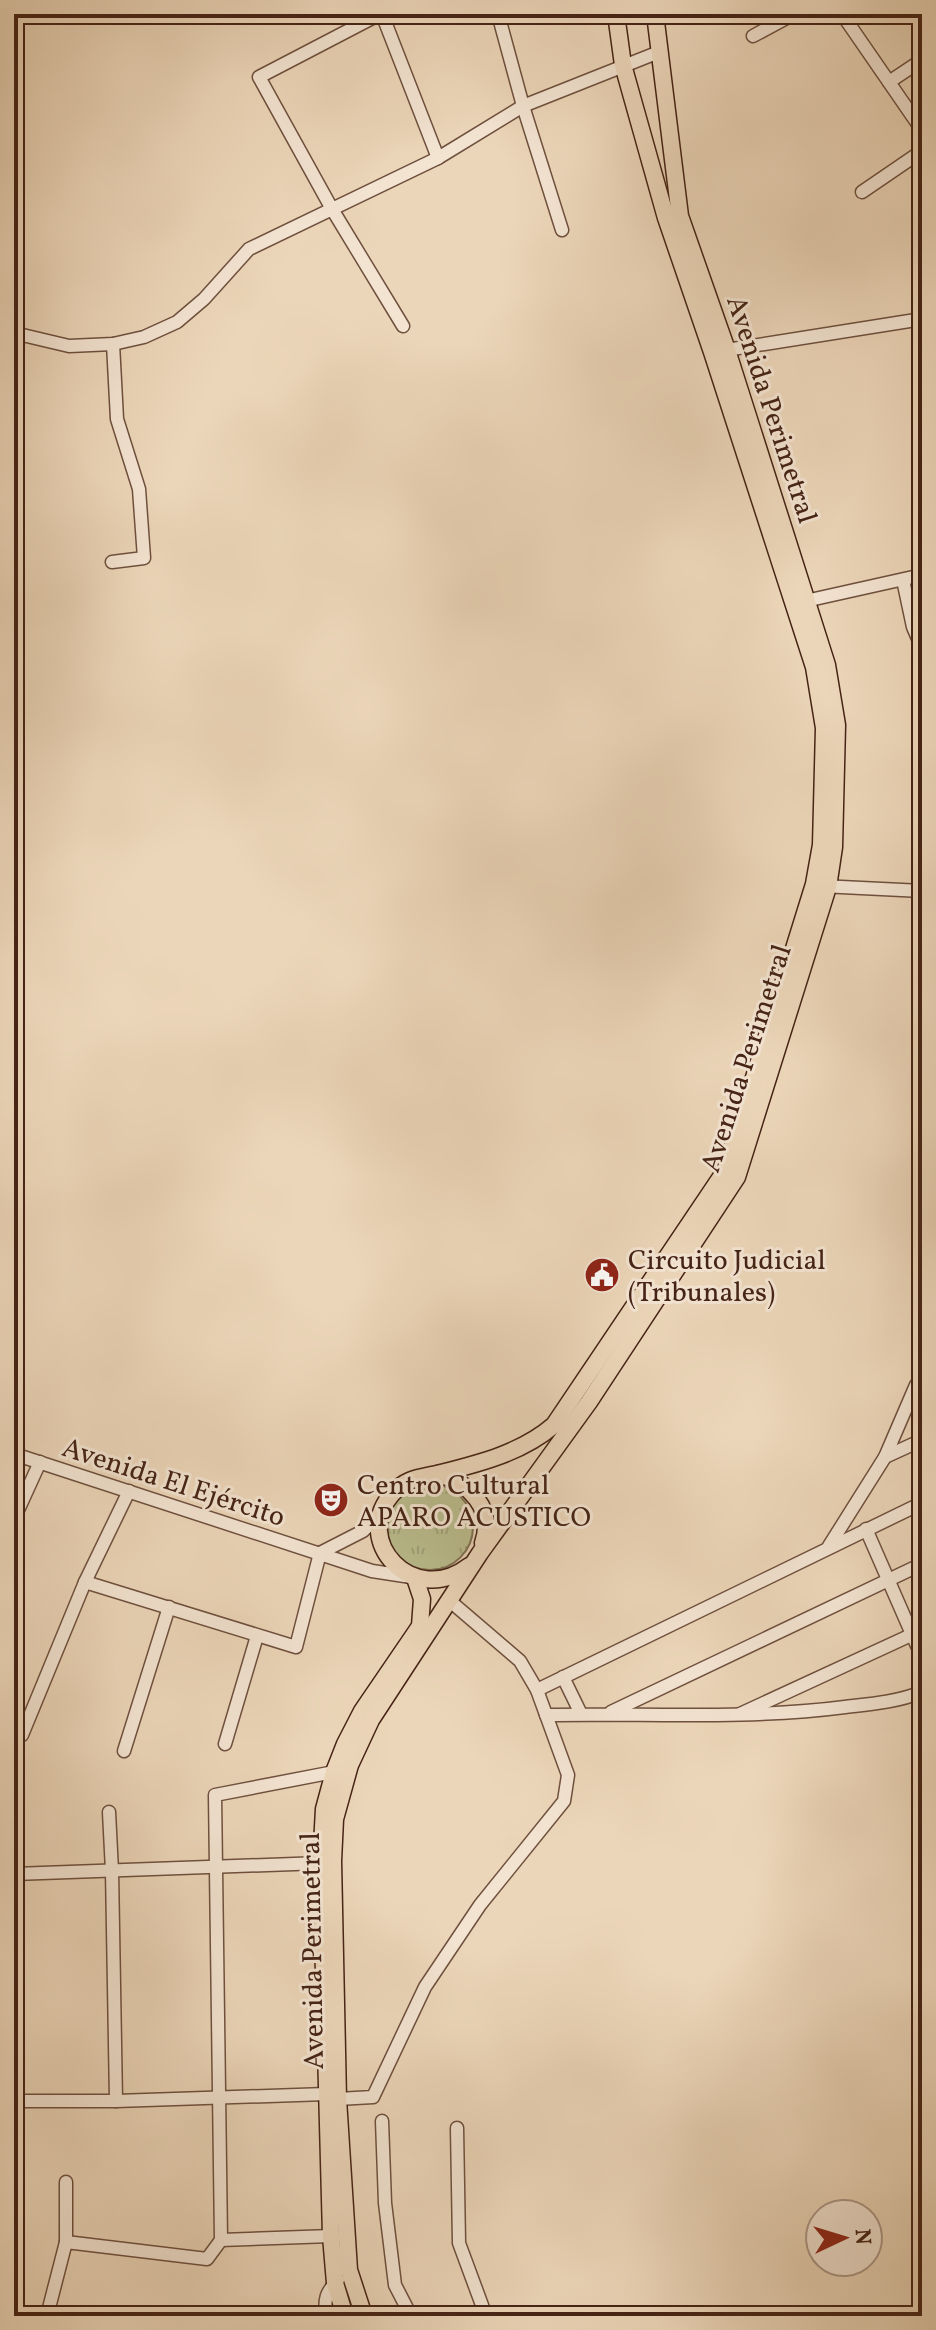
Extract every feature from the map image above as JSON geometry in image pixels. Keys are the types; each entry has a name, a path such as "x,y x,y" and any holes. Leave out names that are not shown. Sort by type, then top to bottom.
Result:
{"main road":[{"name":"Avenida Perimetral","path":"616,14 623,65 666,218 720,351"},
{"name":"Avenida Perimetral","path":"438,1474 525,1447 554,1425 725,1171 834,847 837,725 827,665 802,602 720,351 680,216 655,14"},
{"name":"Avenida Perimetral","path":"345,2316 335,2283 331,2236 333,1861 335,1819 350,1765 371,1720 480,1553 589,1402 737,1177 821,886"},
{"path":"438,1474 455,1478 470,1488 480,1502 486,1519 480,1553 468,1568 452,1577 434,1581 413,1577 396,1566 385,1551 380,1532 381,1514 389,1496 402,1483 420,1475 438,1474"},
{"name":"Avenida Perimetral","path":"364,2316 349,2270 332,2097 321,1863 324,1809 334,1772 362,1711 420,1626 422,1599 413,1577"}],"street":[{"path":"403,326 332,209 259,77 381,14 438,158"},
{"path":"498,14 562,230"},
{"path":"753,36 794,14"},
{"path":"842,14 922,130"},
{"path":"14,333 69,346 113,344 144,337 177,322 204,299 249,249 438,158 523,106 659,52"},
{"path":"889,82 922,60"},
{"path":"862,192 922,151"},
{"path":"720,351 922,319"},
{"path":"112,562 144,558 139,489 117,419 113,344"},
{"path":"802,602 922,575"},
{"path":"903,580 913,627 922,648"},
{"path":"821,886 922,891"},
{"path":"828,1548 885,1457 916,1385 922,1382"},
{"path":"885,1457 922,1440"},
{"name":"Avenida El Ejército","path":"14,1454 372,1571 413,1577"},
{"path":"14,1519 40,1462"},
{"path":"14,1731 22,1735 85,1582 129,1491"},
{"path":"537,1690 922,1503"},
{"path":"85,1582 296,1647 320,1553 363,1531 381,1514"},
{"path":"866,1529 917,1632 922,1657"},
{"path":"609,1714 922,1564"},
{"path":"14,2101 373,2097 425,1987 480,1905 564,1801 568,1775 537,1690 520,1661 450,1601"},
{"path":"124,1751 169,1607"},
{"path":"733,1717 917,1632"},
{"path":"225,1744 257,1636"},
{"path":"563,1677 581,1714"},
{"path":"546,1715 733,1717 888,1702 922,1692"},
{"path":"66,2242 207,2259 221,2240 215,1795 334,1772"},
{"path":"109,1812 116,2101"},
{"path":"14,1874 321,1863"},
{"path":"382,2121 385,2203 395,2285 411,2316"},
{"path":"457,2128 459,2243 486,2316"},
{"path":"49,2308 66,2242 66,2182"},
{"path":"221,2240 331,2236"},
{"path":"326,2316 324,2298 349,2270"}],"green space":[{"path":"430,1484 447,1487 461,1496 470,1510 473,1527 470,1544 461,1558 447,1567 430,1570 413,1567 399,1558 390,1544 387,1527 390,1510 399,1496 413,1487"}],"place":[{"name":"Circuito Judicial (Tribunales)","path":"602,1275"},
{"name":"Centro Cultural APARO ACUSTICO","path":"331,1500"}]}
